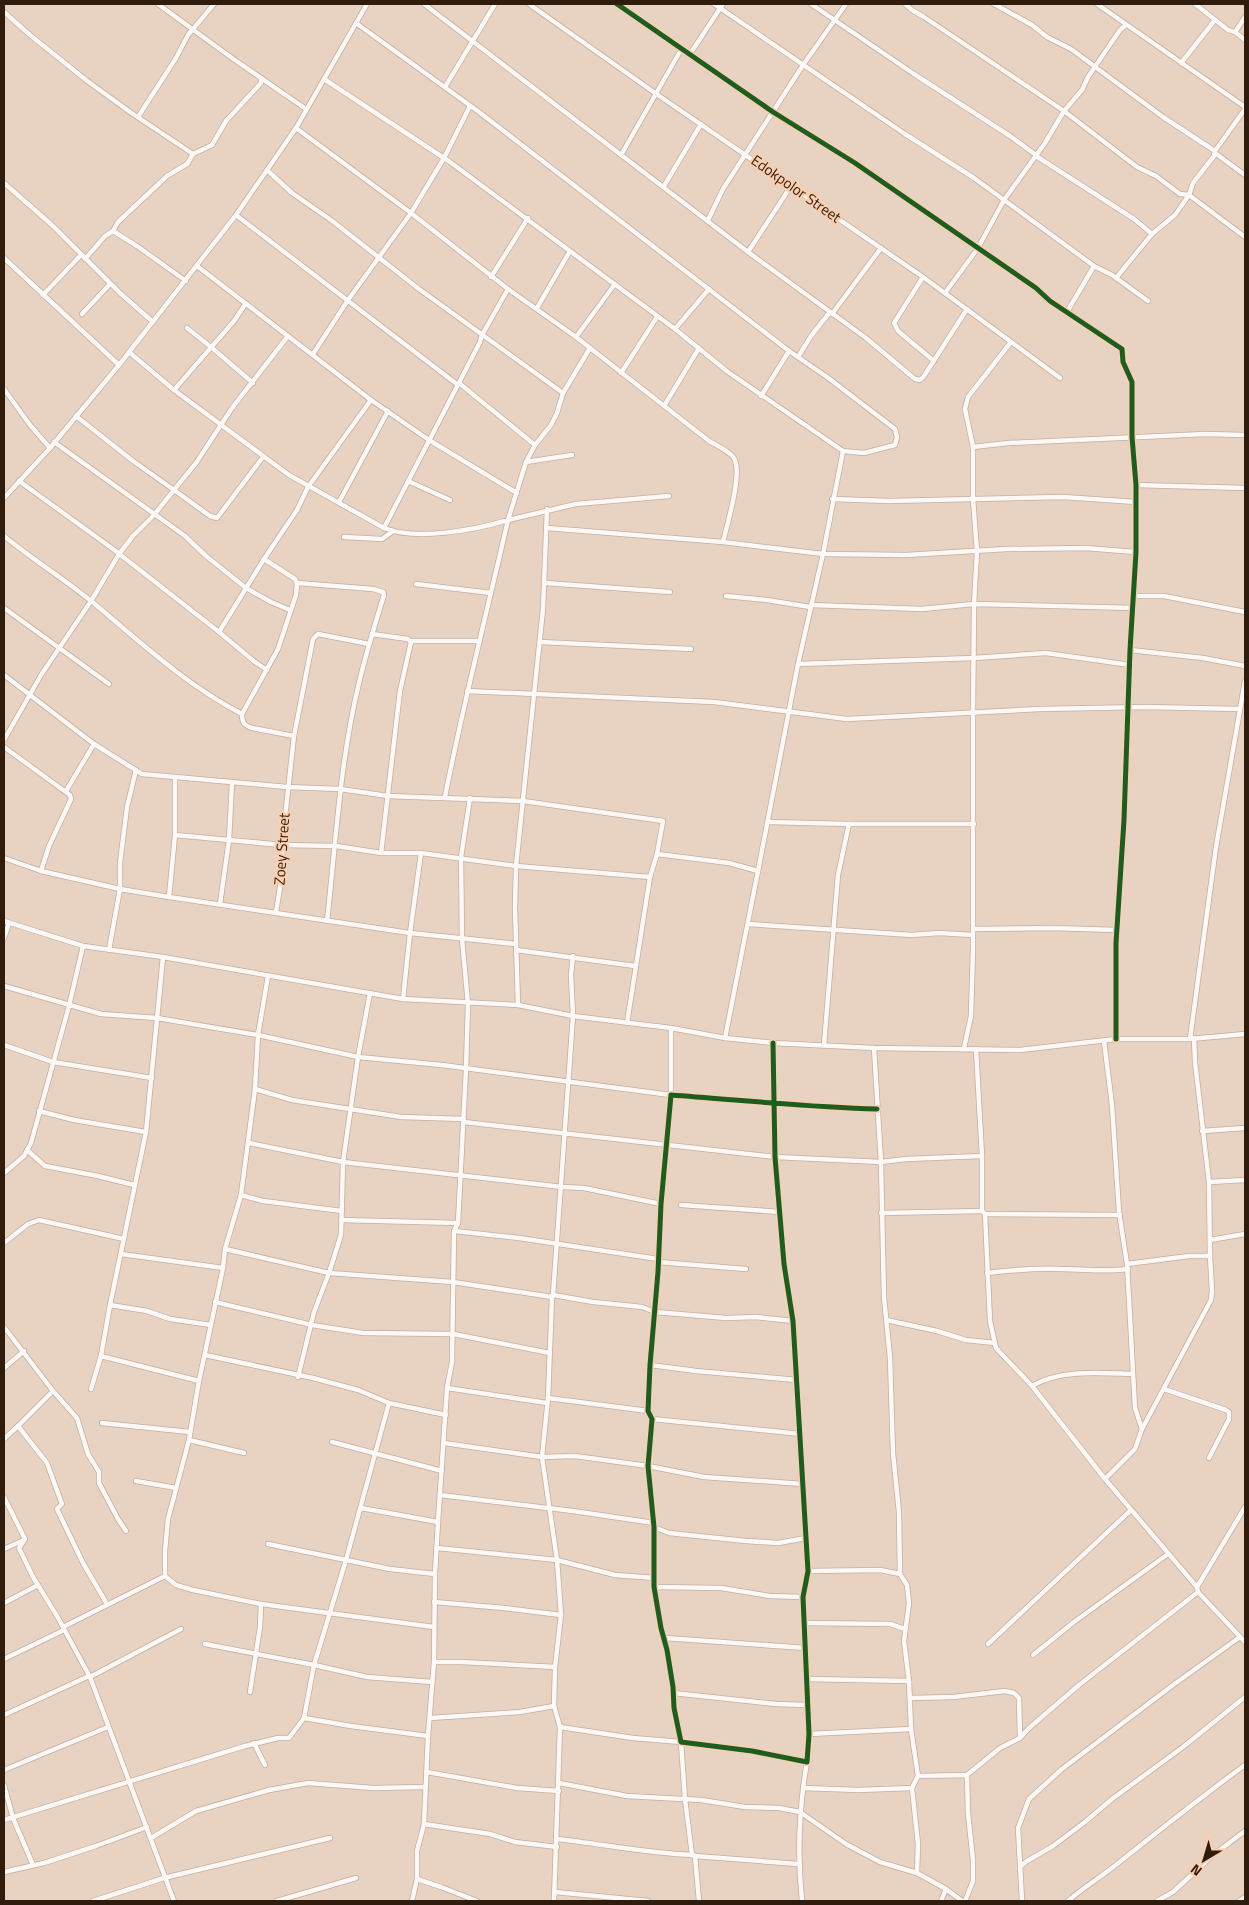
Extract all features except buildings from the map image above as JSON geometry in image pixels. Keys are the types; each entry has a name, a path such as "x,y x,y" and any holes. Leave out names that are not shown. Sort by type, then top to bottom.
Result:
{"street":[{"path":"158,4 306,109"},
{"path":"138,117 176,58 188,35 214,4"},
{"path":"4,498 50,448 119,365 236,215 296,128 368,4"},
{"path":"424,4 748,252 866,338 915,379 920,380 924,376 967,309"},
{"path":"445,87 495,4"},
{"name":"Edokpolor Street","path":"529,4 945,292 1060,378"},
{"path":"617,4 772,112 855,164 978,248 1122,349 1124,362 1132,382 1132,437 1136,485 1136,552 1117,930 1116,1039"},
{"path":"714,4 721,6 803,65 946,162 974,178 1094,266 1116,278 1148,301"},
{"path":"811,4 922,80 1134,219 1152,234"},
{"path":"708,220 716,200 772,112 846,4"},
{"path":"905,4 1064,111 1137,167 1156,176 1180,194 1189,195 1245,236"},
{"path":"994,4 1032,25 1046,37 1072,49 1245,175"},
{"path":"1097,4 1245,108 1193,183 1189,195 1175,215 1152,234 1116,278"},
{"path":"1195,4 1228,30 1235,32 1245,40"},
{"path":"690,54 721,6"},
{"path":"4,12 30,36 79,74 193,154"},
{"path":"1235,32 1245,17"},
{"path":"1181,64 1215,20"},
{"path":"324,79 444,158 528,218 761,396 842,451 864,453 895,445 898,437 895,429 888,423 789,351 445,87 356,23"},
{"path":"945,292 978,248 1004,200 1064,111 1082,90 1088,77 1096,68 1120,30 1126,25"},
{"path":"620,154 682,48"},
{"path":"43,295 105,236 113,231 118,222 167,176 187,164 193,154 212,145 226,121 261,84 262,78"},
{"path":"313,354 348,300 411,213 444,158 470,106"},
{"path":"664,186 701,124"},
{"path":"296,128 411,213 508,290 537,308 590,348 708,441 729,453 735,460 737,472 733,503 723,542"},
{"path":"267,170 292,193 331,220 378,258 563,393"},
{"path":"4,183 52,225 110,284 153,322"},
{"path":"748,252 790,186"},
{"path":"236,215 459,384 535,445"},
{"path":"491,277 528,218"},
{"path":"113,231 186,281"},
{"path":"798,357 811,336 881,248"},
{"path":"537,308 570,251"},
{"path":"4,258 119,365"},
{"path":"198,266 371,400 429,440 516,493"},
{"path":"1068,312 1094,266"},
{"path":"923,277 894,324 898,331 934,361"},
{"path":"82,314 110,284"},
{"path":"576,338 615,284"},
{"path":"675,329 709,289"},
{"path":"384,528 459,384 482,335 508,290"},
{"path":"174,390 234,321 246,303"},
{"path":"621,373 657,316"},
{"path":"187,328 212,346 253,383"},
{"path":"4,740 29,694 120,554 133,536 154,515 196,463 220,426 288,336"},
{"path":"964,1048 972,1016 974,824 972,712 977,551 973,447 965,408 968,397 1011,342"},
{"path":"445,797 467,691 508,520 526,462 535,445 551,425 557,414 563,393 590,348"},
{"path":"664,406 699,348"},
{"path":"761,396 789,351"},
{"path":"129,352 174,390 263,457 308,487 393,532 409,534 460,531 485,527 548,509 606,500 669,496"},
{"path":"4,389 30,425 50,448"},
{"path":"219,632 297,510 308,487 371,400"},
{"path":"339,502 388,411"},
{"path":"76,416 133,461 210,516 217,518 263,457"},
{"path":"973,447 1008,443 1132,437 1245,434"},
{"path":"54,442 185,536 206,556 246,588 290,610"},
{"path":"725,1038 798,664 823,554 842,451"},
{"path":"526,462 572,455"},
{"path":"19,481 120,554 254,662 267,670"},
{"path":"408,481 450,500"},
{"path":"1136,485 1245,488"},
{"path":"832,499 889,501 1063,497 1136,502"},
{"path":"518,1005 516,866 540,642 548,509"},
{"path":"547,528 723,542 823,554 906,555 1007,549 1085,548 1136,552"},
{"path":"344,537 382,539 393,532"},
{"path":"4,536 91,601 126,632 192,684 212,698 242,714"},
{"path":"264,559 297,582 373,589 383,592 384,595 359,683 340,789 336,846 327,921"},
{"path":"294,736 245,726 242,721 242,714 278,649 296,595 297,582"},
{"path":"544,583 670,592"},
{"path":"416,584 492,593"},
{"path":"726,596 810,606 922,610 974,604 1132,608"},
{"path":"1133,596 1164,596 1245,612"},
{"path":"4,608 109,684"},
{"name":"Zoey Street","path":"276,912 283,869 282,845 287,787 294,736 312,644 318,634 370,644"},
{"path":"372,634 411,640 480,641"},
{"path":"381,852 400,691 411,640"},
{"path":"540,642 691,649"},
{"path":"1130,650 1203,658 1245,666"},
{"path":"798,664 974,658 1046,653 1130,665"},
{"path":"4,675 94,744 142,774 287,787 340,789 388,796 470,798 523,802 663,821 657,854 650,877 627,1023"},
{"path":"1105,1479 1135,1449 1142,1429 1211,1300 1209,1182 1192,1038 1216,847 1245,681"},
{"path":"467,691 714,702 848,719 1040,709 1146,707 1239,710"},
{"path":"66,791 94,744"},
{"path":"4,747 70,795 71,799 49,846 41,871"},
{"path":"109,950 120,889 120,863 127,806 136,770"},
{"path":"169,897 175,835 175,777"},
{"path":"220,904 228,840 232,782"},
{"path":"412,1901 417,1879 418,1851 424,1824 434,1662 434,1602 438,1522 447,1388 452,1362 454,1231 458,1223 468,1004 462,939 461,857 470,798"},
{"path":"768,822 974,824"},
{"path":"824,1045 838,875 849,824"},
{"path":"175,835 282,845 336,846 381,852 421,853 516,866 650,877"},
{"path":"404,999 410,933 421,853"},
{"path":"657,854 729,863 758,871"},
{"path":"4,858 41,871 120,889 635,966"},
{"path":"4,938 6,922 83,946 162,956 404,999 468,1004 518,1005 573,1016 773,1043 874,1048 1036,1049 1116,1039 1192,1038 1245,1034"},
{"path":"748,924 912,935 973,935"},
{"path":"973,929 1051,928 1117,930"},
{"path":"4,1173 24,1156 30,1143 69,1006 83,946"},
{"path":"91,1389 101,1356 146,1132 162,956"},
{"path":"554,1901 560,1727 554,1706 560,1615 557,1560 542,1458 548,1400 556,1244 562,1187 573,1016 571,975 573,956"},
{"path":"165,1576 168,1519 189,1440 225,1250 241,1195 255,1089 258,1034 268,976"},
{"path":"4,986 101,1014 157,1018 258,1034 358,1057 442,1065 671,1095 877,1108"},
{"path":"298,1377 314,1312 341,1235 343,1162 358,1057 370,993"},
{"path":"671,1028 671,1095 661,1204 650,1365 648,1411 652,1419 648,1466 654,1525 654,1586 661,1628 665,1638 674,1708 681,1742 685,1799 699,1901"},
{"path":"1104,1041 1112,1105 1120,1215 1128,1267 1135,1408 1142,1429"},
{"path":"773,1043 775,1157 784,1264 794,1321 808,1571 803,1598 809,1734 807,1762 802,1788 798,1864 802,1901"},
{"path":"4,1045 53,1062 152,1078"},
{"path":"874,1048 881,1162 884,1297 890,1358 893,1453 899,1512 900,1574 907,1585 909,1603 904,1640 909,1682 911,1729 918,1776 912,1788 918,1844 917,1873"},
{"path":"976,1049 990,1321 996,1348 1032,1386 1105,1479 1197,1590 1245,1642"},
{"path":"255,1089 292,1100 401,1117 464,1120 565,1134 775,1157 881,1162 906,1159 982,1156"},
{"path":"39,1110 74,1120 146,1132"},
{"path":"1202,1131 1245,1128"},
{"path":"249,1144 343,1162 584,1188 661,1204"},
{"path":"27,1150 45,1166 134,1185"},
{"path":"1209,1182 1245,1180"},
{"path":"241,1195 263,1201 342,1211"},
{"path":"681,1205 780,1212"},
{"path":"881,1213 984,1212 1120,1215"},
{"path":"4,1243 28,1224 39,1220 124,1239"},
{"path":"342,1220 458,1223"},
{"path":"454,1231 658,1260 746,1269"},
{"path":"1210,1240 1245,1234"},
{"path":"225,1250 329,1273 453,1282 642,1307 655,1312 726,1318 756,1317 794,1321"},
{"path":"122,1254 223,1268"},
{"path":"987,1273 1028,1269 1108,1272 1189,1256 1210,1256"},
{"path":"215,1302 312,1325 362,1333 453,1334 550,1353"},
{"path":"110,1305 148,1311 170,1319 211,1325"},
{"path":"886,1320 937,1331 966,1340 995,1343"},
{"path":"4,1326 77,1418 88,1454 98,1472 99,1483 126,1531"},
{"path":"4,1368 24,1351"},
{"path":"205,1355 298,1377 313,1378 358,1390 389,1403 446,1416"},
{"path":"101,1356 199,1381"},
{"path":"650,1365 798,1380"},
{"path":"1032,1386 1044,1379 1056,1376 1083,1373 1133,1374"},
{"path":"447,1388 648,1411"},
{"path":"1164,1389 1230,1412 1229,1419 1208,1458"},
{"path":"4,1438 54,1391"},
{"path":"4,1820 254,1744 278,1738 290,1738 304,1718 314,1665 361,1508 389,1403"},
{"path":"652,1419 801,1434"},
{"path":"102,1423 190,1432"},
{"path":"18,1426 47,1463 62,1504 57,1509 83,1563 107,1604"},
{"path":"189,1440 244,1453"},
{"path":"332,1442 376,1455 442,1470"},
{"path":"444,1443 542,1458 575,1456 648,1466 704,1477 803,1484"},
{"path":"136,1481 176,1488"},
{"path":"440,1496 550,1509 654,1525 669,1533 778,1543 806,1538"},
{"path":"4,1497 25,1539"},
{"path":"918,1776 967,1774 1000,1748 1020,1738 1079,1685 1197,1590 1245,1507"},
{"path":"361,1508 438,1522"},
{"path":"988,1644 1131,1510"},
{"path":"4,1549 25,1539"},
{"path":"25,1539 19,1548 90,1677 174,1901"},
{"path":"268,1544 390,1569 435,1574"},
{"path":"437,1548 557,1560 615,1575 655,1578"},
{"path":"1034,1655 1074,1622 1168,1554"},
{"path":"808,1571 880,1570 900,1574"},
{"path":"4,1659 107,1604 165,1576"},
{"path":"165,1576 176,1585 193,1590 261,1604 434,1627"},
{"path":"4,1603 38,1585"},
{"path":"654,1586 720,1588 770,1596 803,1598"},
{"path":"434,1602 560,1615"},
{"path":"250,1692 261,1604"},
{"path":"804,1623 890,1624 905,1629"},
{"path":"4,1715 90,1677 181,1629"},
{"path":"1022,1901 1022,1866 1019,1853 1018,1828 1029,1799 1062,1769 1240,1636"},
{"path":"665,1638 806,1648"},
{"path":"205,1644 367,1677 432,1682"},
{"path":"434,1662 556,1667"},
{"path":"807,1679 909,1682"},
{"path":"910,1698 953,1697 1005,1691 1014,1693 1018,1698 1020,1738"},
{"path":"673,1693 776,1704 807,1705"},
{"path":"1022,1866 1085,1822 1245,1697"},
{"path":"430,1718 520,1712 554,1706"},
{"path":"304,1718 428,1736"},
{"path":"4,1770 108,1727"},
{"path":"560,1727 633,1738 681,1742 772,1754 807,1762"},
{"path":"809,1734 911,1729"},
{"path":"254,1744 265,1765"},
{"path":"1068,1901 1083,1888 1116,1866 1186,1808 1245,1765"},
{"path":"427,1772 516,1788 559,1790"},
{"path":"559,1783 627,1796 685,1799 745,1807 779,1808 800,1812 846,1844 880,1862 917,1873 964,1901 973,1881 967,1774"},
{"path":"151,1838 196,1811 260,1792 308,1782 373,1788 425,1787"},
{"path":"4,1786 13,1818 33,1865"},
{"path":"802,1788 858,1790 912,1788"},
{"path":"424,1824 490,1834 515,1842 557,1847"},
{"path":"4,1872 96,1846 147,1827"},
{"path":"1157,1901 1173,1892 1213,1855 1245,1831"},
{"path":"93,1901 164,1878 330,1838"},
{"path":"557,1839 653,1852 798,1864"},
{"path":"277,1901 356,1878"},
{"path":"417,1879 441,1886 476,1901"},
{"path":"941,1901 946,1889"},
{"path":"555,1892 648,1901"},
{"path":"1239,1901 1245,1897"}],"cycle path":[{"path":"617,4 773,112 855,163 1036,288 1050,301 1122,349 1123,362 1132,382 1132,437 1136,485 1136,552 1130,650 1124,820 1116,943 1116,1039"},
{"path":"773,1043 775,1157 784,1264 793,1321 808,1571 803,1597 809,1734 807,1762 752,1751 681,1742 674,1708 673,1687 667,1650 654,1587 654,1527 648,1466 652,1419 648,1411 650,1365 658,1272 661,1204 671,1095 774,1103 800,1105 877,1109"}]}
